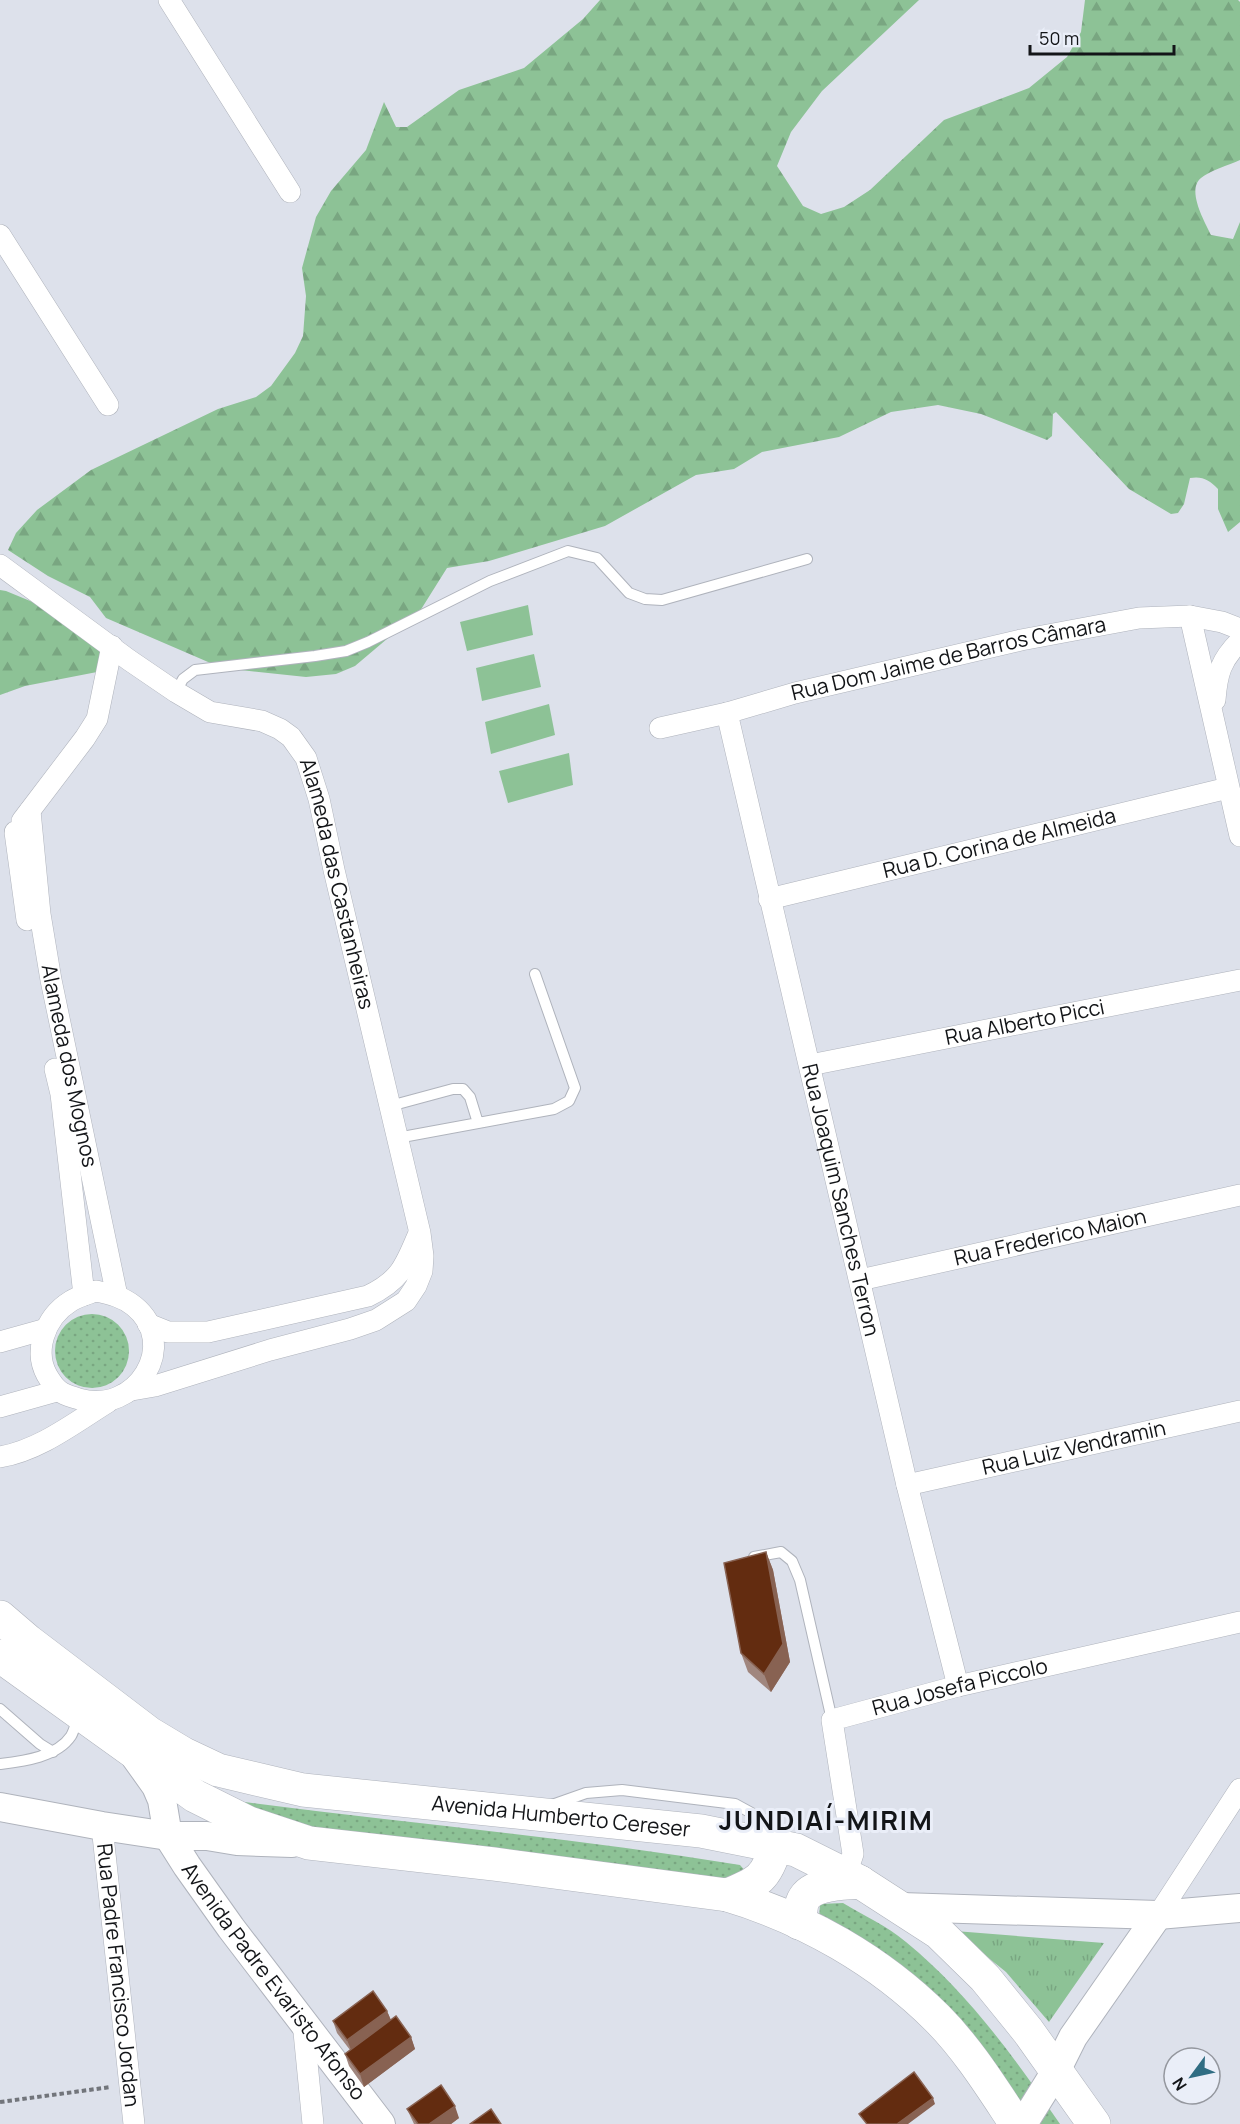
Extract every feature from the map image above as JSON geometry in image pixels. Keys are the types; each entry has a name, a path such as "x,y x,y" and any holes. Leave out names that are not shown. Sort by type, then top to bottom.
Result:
{"main road":[{"name":"Avenida Humberto Cereser","path":"0,1617 149,1733 184,1754 218,1770 303,1790 701,1831 786,1848 853,1878 939,1933 985,1978 1028,2031 1094,2124"},
{"path":"0,1656 195,1796 249,1823 309,1843 494,1864 727,1895 756,1904 799,1923 871,1962 901,1984 939,2020 964,2050 1017,2124"},
{"path":"727,1895 753,1884 764,1876 786,1848"},
{"path":"799,1923 802,1902 806,1896 820,1887 853,1878"}],"street":[{"path":"169,0 290,192"},
{"path":"0,235 108,405"},
{"name":"Alameda das Castanheiras","path":"0,565 176,692 210,712 262,721 279,729 291,737 306,758 319,799 420,1233 423,1271 416,1286 406,1300 376,1320 155,1386 132,1390"},
{"path":"1190,616 1240,837"},
{"name":"Rua Dom Jaime de Barros Câmara","path":"660,728 727,713 795,693 1021,640 1139,618 1190,616 1222,622 1240,629"},
{"path":"1214,716 1216,679 1220,666 1240,640"},
{"path":"16,831 86,738 97,719 112,646"},
{"name":"Rua Joaquim Sanches Terron","path":"727,713 907,1485 958,1686"},
{"name":"Rua D. Corina de Almeida","path":"769,899 1228,788"},
{"name":"Alameda dos Mognos","path":"16,831 37,982 61,1094 84,1295"},
{"name":"Alameda dos Mognos","path":"16,831 40,914 51,980 117,1296"},
{"name":"Rua Alberto Picci","path":"810,1065 1240,980"},
{"name":"Rua Frederico Maion","path":"860,1280 1240,1195"},
{"path":"148,1324 168,1332 208,1332 368,1296 387,1286 403,1270 420,1233"},
{"path":"0,1457 14,1455 50,1438 109,1401 132,1390 144,1377 152,1360 153,1342 148,1324 135,1307 117,1296 96,1291 72,1300 62,1308 46,1329 40,1349 46,1376 57,1391"},
{"path":"0,1342 46,1329"},
{"path":"0,1407 57,1391 90,1402 109,1401"},
{"name":"Rua Luiz Vendramin","path":"907,1485 1240,1411"},
{"name":"Rua Josefa Piccolo","path":"832,1720 958,1686 1240,1622"},
{"path":"832,1720 853,1854 853,1878"},
{"path":"130,1749 156,1786 162,1800 168,1836"},
{"path":"1023,2124 1087,2015 1158,1915 1240,1789"},
{"path":"0,1807 168,1836 207,1836 237,1841 309,1843"},
{"name":"Rua Padre Francisco Jordan","path":"102,1826 134,2124"},
{"name":"Avenida Padre Evaristo Afonso","path":"168,1836 231,1928 381,2124"},
{"path":"901,1907 1158,1915 1240,1908"},
{"path":"303,2022 312,2124"}],"lane":[{"path":"176,692 183,679 195,670 346,651 490,581 568,551 597,558 629,593 645,599 662,600 807,559"},
{"path":"397,1138 554,1109 569,1101 574,1089 535,974"},
{"path":"390,1106 453,1089 463,1089 470,1096 478,1123"},
{"path":"743,1560 781,1552 792,1561 800,1580 832,1720"},
{"path":"0,1709 40,1744 53,1752"},
{"path":"0,1764 53,1752 62,1746 72,1734 79,1713"}],"path":[{"path":"0,2102 129,2084"}],"green space":[{"path":"600,0 919,0 822,91 791,132 777,166 803,206 821,214 844,207 870,190 944,120 1029,88 1067,57 1081,32 1085,0 1238,0 1240,2 1240,160 1205,175 1197,183 1195,190 1198,206 1211,235 1233,239 1240,222 1240,522 1228,532 1218,509 1218,489 1202,478 1190,478 1184,504 1178,513 1171,514 1129,489 1056,412 1053,414 1052,436 1047,440 981,414 938,405 891,412 839,437 762,452 734,469 696,475 605,526 489,561 447,568 420,611 355,666 336,674 306,677 222,668 106,618 90,597 48,576 8,550 16,533 37,510 91,470 218,409 256,397 271,386 295,353 303,336 306,296 302,268 316,217 331,191 366,150 384,102 396,127 407,127 459,90 524,68 583,19"},
{"path":"0,590 69,617 102,654 97,672 25,686 0,695"},
{"path":"528,605 533,635 467,651 460,622"},
{"path":"534,654 541,687 482,701 476,668"},
{"path":"549,704 555,735 491,754 485,722"},
{"path":"569,753 573,785 508,803 499,771"},
{"path":"92,1314 113,1320 123,1330 129,1351 123,1372 113,1382 92,1388 71,1382 61,1372 55,1351 61,1330 71,1320"},
{"path":"222,1799 675,1855 740,1865 748,1874 739,1882 292,1825"},
{"path":"843,1903 899,1936 950,1983 1008,2051 1060,2124 1038,2124 819,1919 820,1904"},
{"path":"955,1931 1104,1943 1049,2022 1006,1972"}],"building":[{"path":"766,1552 783,1644 764,1674 741,1653 724,1563"},
{"path":"373,1991 387,2011 347,2040 333,2021"},
{"path":"396,2016 411,2037 360,2074 345,2054"},
{"path":"914,2072 933,2098 897,2124 867,2124 859,2114"},
{"path":"441,2085 455,2106 429,2124 418,2124 407,2109"},
{"path":"491,2109 501,2124 470,2124"}],"district":[{"name":"JUNDIAÍ-MIRIM","path":"826,1821"}]}
